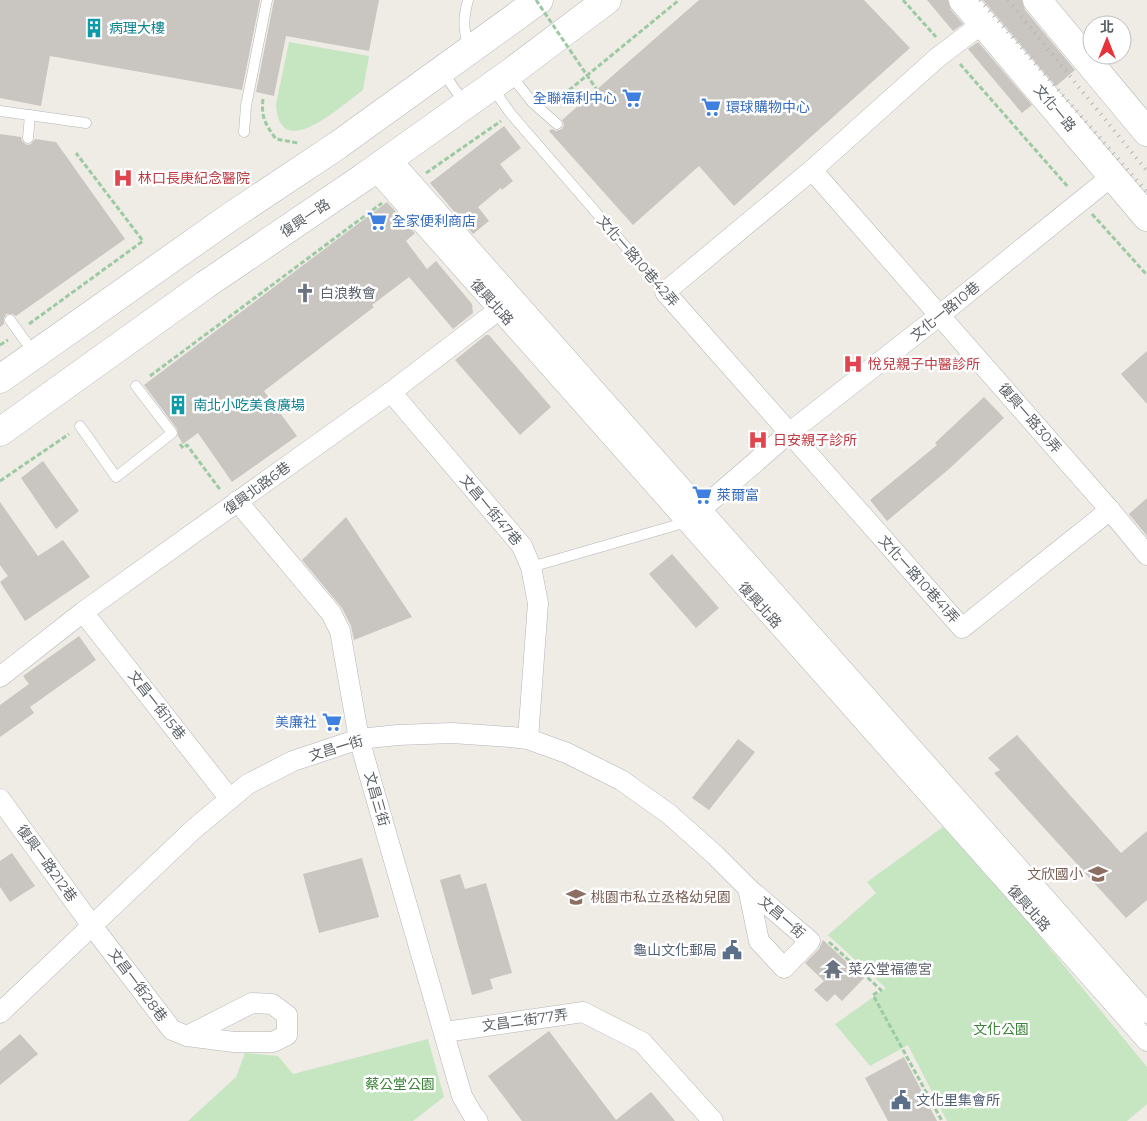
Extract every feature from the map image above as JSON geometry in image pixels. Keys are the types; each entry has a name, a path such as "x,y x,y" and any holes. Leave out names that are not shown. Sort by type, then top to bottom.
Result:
{"main road":[{"path":"0,380 257,198 338,145 537,0"},
{"name":"復興一路","path":"0,432 206,285 382,164 608,0"},
{"name":"文化一路","path":"963,0 1147,217"},
{"path":"1037,0 1147,132"},
{"path":"286,180 305,192 328,202"},
{"path":"257,198 288,229"}],"street":[{"path":"665,292 812,170 937,58 983,22"},
{"name":"復興北路","path":"382,164 1021,884 1147,1013"},
{"name":"復興一路30弄","path":"812,170 1110,510 1147,555"},
{"name":"文化一路10巷","path":"693,515 789,433 940,315 1112,176"},
{"name":"文化一路10巷42弄","path":"665,292 789,433"},
{"name":"復興北路6巷","path":"0,678 83,612 391,392 506,304"},
{"name":"文昌一街47巷","path":"391,392 522,546 531,568 538,603 528,739"},
{"name":"文化一路10巷41弄","path":"789,433 962,628 1110,510"},
{"name":"文昌三街","path":"234,504 332,613 340,631 359,739 462,1096 478,1121"},
{"name":"文昌一街15巷","path":"83,612 230,799"},
{"name":"文昌一街","path":"0,1013 93,927 195,828 248,784 293,761 359,739 398,734 452,733 528,739 567,753 621,780 669,814 715,855 748,888 810,941 784,968 759,941 748,888"},
{"name":"復興一路212巷","path":"0,799 93,927"},
{"name":"復興北路","path":"1021,884 1147,1041"},
{"name":"文昌一街28巷","path":"93,927 172,1030 187,1036"},
{"name":"文昌二街77弄","path":"445,1032 583,1012 642,1042 713,1121"}],"lane":[{"path":"244,132 246,106 267,0"},
{"path":"468,0 464,31 470,50"},
{"path":"441,71 465,104"},
{"path":"500,79 532,102 557,124"},
{"name":"文化一路10巷42弄","path":"500,79 511,114 665,292"},
{"path":"0,110 86,123"},
{"path":"28,138 30,115"},
{"path":"10,320 35,354"},
{"path":"80,426 116,477 172,434 136,386"},
{"path":"531,568 693,515"}],"path":[{"path":"537,0 597,90"},
{"path":"903,0 1147,275"},
{"path":"264,97 262,111 266,126 276,139 296,144 304,142"},
{"path":"0,345 143,241 76,153"},
{"path":"0,481 80,426"},
{"path":"172,434 183,448 187,445 234,504"},
{"path":"810,941 825,939 880,990 873,995 942,1121"}],"green space":[{"path":"289,42 369,56 363,90 313,126 299,130 288,130 280,122 276,104"},
{"name":"文化公園","path":"943,827 1020,912 1147,1067 1147,1104 1127,1121 947,1121 908,1045 870,1066 835,1024 886,988 828,935 876,893 867,882"},
{"name":"蔡公堂公園","path":"428,1039 444,1097 413,1121 188,1121 236,1077 245,1053 278,1056 293,1074"}],"building":[{"name":"病理大樓","path":"0,0 260,0 242,90 50,56 41,106 0,98"},
{"path":"274,0 379,0 369,51 286,36 274,96 256,92"},
{"name":"環球購物中心","path":"699,0 864,0 910,48 734,206 699,166 633,225 549,131 552,129 556,131 562,129 564,125 562,120"},
{"path":"927,0 948,0 951,10 963,24 953,31"},
{"path":"983,0 1022,0 1025,10 1075,70 1056,86"},
{"path":"978,42 1032,105 1022,113 968,49"},
{"path":"504,126 521,148 500,164 513,181 502,190 501,188 478,207 489,221 473,234 430,183"},
{"path":"0,134 21,137 22,141 27,145 31,144 35,139 56,142 125,239 16,316 6,314 4,324 0,327"},
{"path":"387,202 415,233 406,241 427,269 436,261 472,304 473,313 453,329 409,277 372,305 374,307 264,391 297,436 232,482 198,433 183,444 178,436 177,429 144,385"},
{"path":"486,335 489,335 551,407 520,435 455,360"},
{"path":"1147,351 1147,404 1121,374"},
{"path":"984,397 1004,418 949,469 887,521 870,500 937,445 935,443"},
{"path":"43,461 79,511 56,529 21,478"},
{"path":"1147,498 1147,536 1129,514"},
{"path":"0,502 38,556 63,540 90,577 25,621 0,582 8,576 0,565"},
{"path":"346,517 412,617 354,640 351,626 342,608 302,560"},
{"path":"672,554 719,608 696,628 649,574"},
{"path":"79,636 96,660 30,707 34,713 0,737 0,705 29,684 23,676"},
{"path":"1017,735 1121,853 1147,831 1147,900 1126,918 994,773 1000,770 988,758"},
{"path":"738,739 755,752 709,810 692,798"},
{"path":"12,853 35,886 10,902 0,887 0,861"},
{"path":"362,858 379,917 319,933 303,874"},
{"path":"460,874 465,889 486,883 512,973 490,979 493,989 472,995 440,880"},
{"name":"菜公堂福德宮","path":"823,940 864,978 842,1001 835,994 827,1002 814,990 824,981 805,963 819,949"},
{"path":"549,1031 616,1120 651,1092 675,1121 522,1121 488,1076"},
{"path":"20,1034 38,1054 0,1085 0,1051"},
{"name":"文化里集會所","path":"904,1057 937,1121 888,1121 865,1078"}],"railway":[{"path":"980,0 1147,192"},
{"path":"1008,0 1147,171"}],"place":[{"name":"病理大樓","path":"94,28"},
{"name":"全聯福利中心","path":"632,98"},
{"name":"環球購物中心","path":"711,107"},
{"name":"林口長庚紀念醫院","path":"123,178"},
{"name":"全家便利商店","path":"377,221"},
{"name":"白浪教會","path":"305,293"},
{"name":"悅兒親子中醫診所","path":"853,364"},
{"name":"南北小吃美食廣場","path":"178,405"},
{"name":"日安親子診所","path":"758,440"},
{"name":"萊爾富","path":"702,495"},
{"name":"美廉社","path":"332,722"},
{"name":"文欣國小","path":"1098,874"},
{"name":"桃園市私立丞格幼兒園","path":"576,897"},
{"name":"龜山文化郵局","path":"732,950"},
{"name":"菜公堂福德宮","path":"833,969"},
{"name":"文化里集會所","path":"901,1100"}]}
